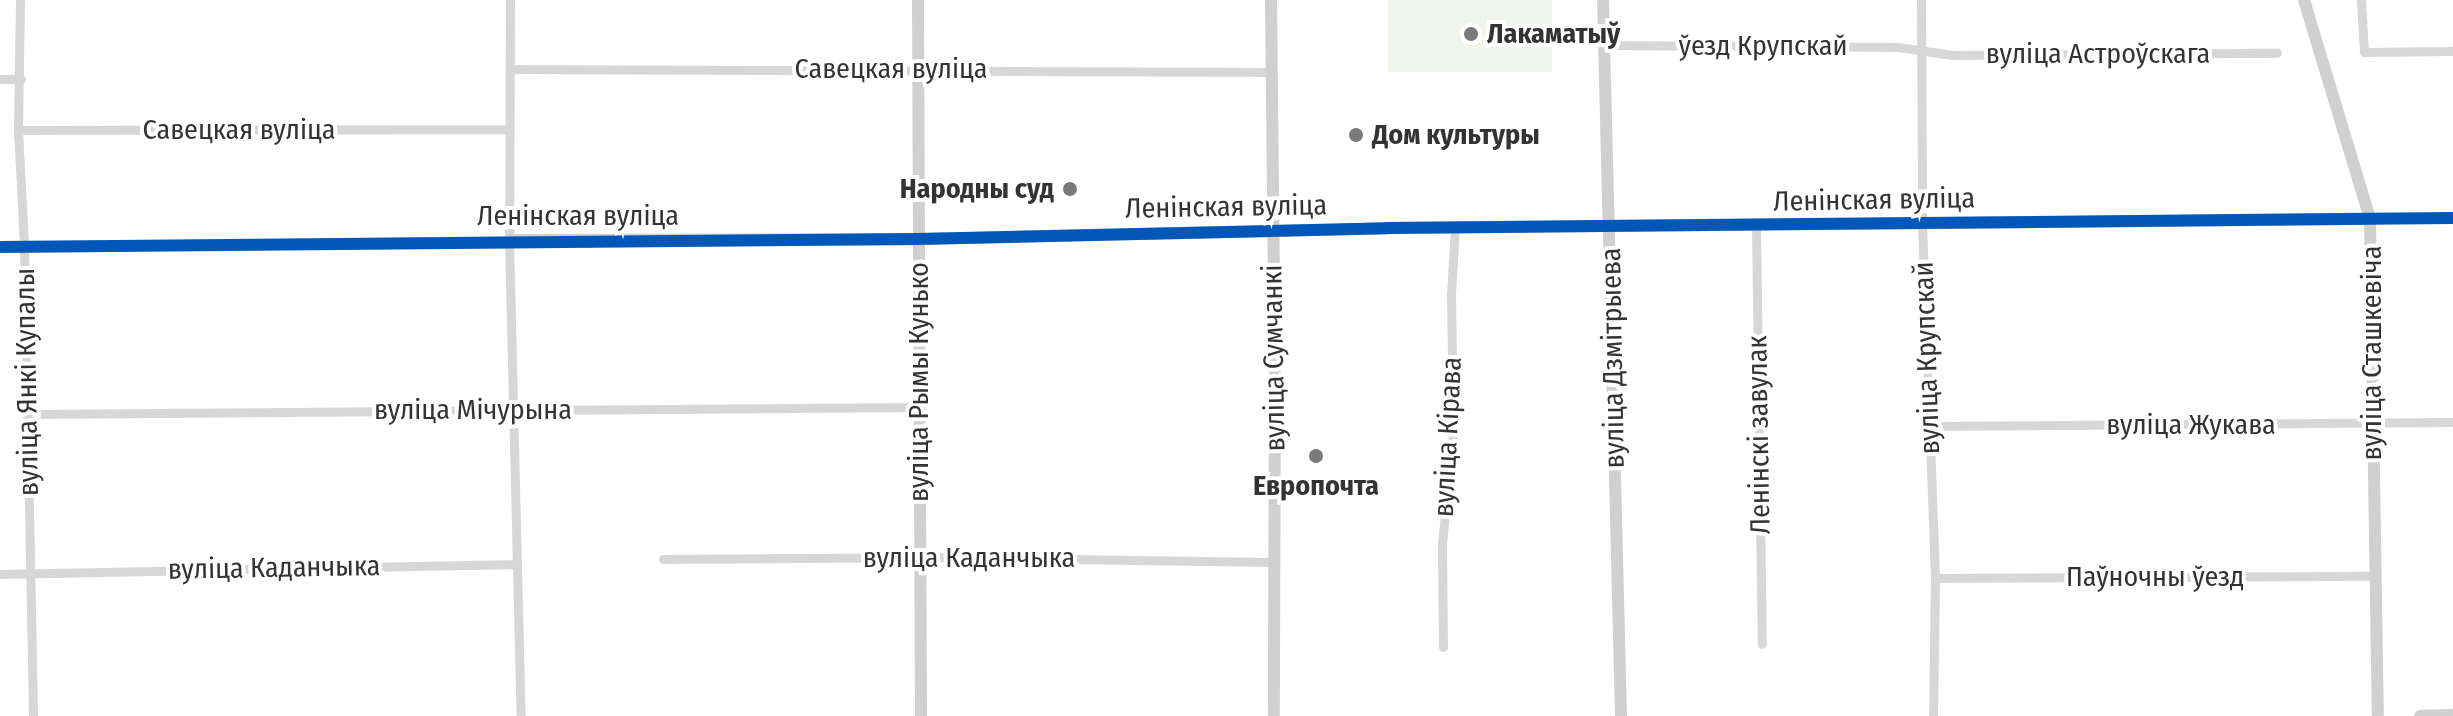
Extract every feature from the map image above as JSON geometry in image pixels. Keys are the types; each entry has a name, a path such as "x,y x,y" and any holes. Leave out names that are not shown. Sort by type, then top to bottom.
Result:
{"street":[{"name":"вуліца Янкі Купалы","path":"20,0 18,130 24,246 33,716"},
{"path":"510,0 509,240 521,716"},
{"name":"вуліца Рымы Кунько","path":"918,0 921,716"},
{"name":"вуліца Сумчанкі","path":"1271,0 1274,716"},
{"name":"вуліца Дзмітрыева","path":"1603,0 1621,716"},
{"name":"вуліца Крупскай","path":"1921,0 1922,223 1935,578 1933,716"},
{"name":"вуліца Сташкевіча","path":"2304,0 2370,219 2378,716"},
{"path":"2361,0 2364,52 2453,51"},
{"name":"ўезд Крупскай","path":"1604,45 1898,47 1920,51"},
{"name":"вуліца Астроўскага","path":"1920,51 1952,55 2277,53"},
{"name":"Савецкая вуліца","path":"511,69 1272,72"},
{"path":"0,79 21,79"},
{"name":"Савецкая вуліца","path":"18,130 508,129"},
{"name":"Ленінская вуліца","path":"0,247 509,240 918,239 1611,225 2453,218"},
{"name":"Ленінскі завулак","path":"1756,226 1762,644"},
{"name":"вуліца Кірава","path":"1443,647 1442,544 1453,434 1451,294 1455,227"},
{"name":"вуліца Мічурына","path":"27,414 919,407"},
{"name":"вуліца Жукава","path":"1930,426 2453,422"},
{"name":"вуліца Каданчыка","path":"663,559 920,557 1275,562"},
{"name":"вуліца Каданчыка","path":"0,574 516,564"},
{"name":"Паўночны ўезд","path":"1935,578 2374,576"},
{"path":"2420,716 2453,715"}],"shaded area":[{"name":"Лакаматыў","path":"1388,0 1552,0 1552,72 1388,72"}],"cycle path":[{"path":"0,247 918,239 1387,228 2453,218"}],"place":[{"name":"Лакаматыў","path":"1471,34"},
{"name":"Дом культуры","path":"1356,135"},
{"name":"Народны суд","path":"1070,189"},
{"name":"Европочта","path":"1316,456"}]}
